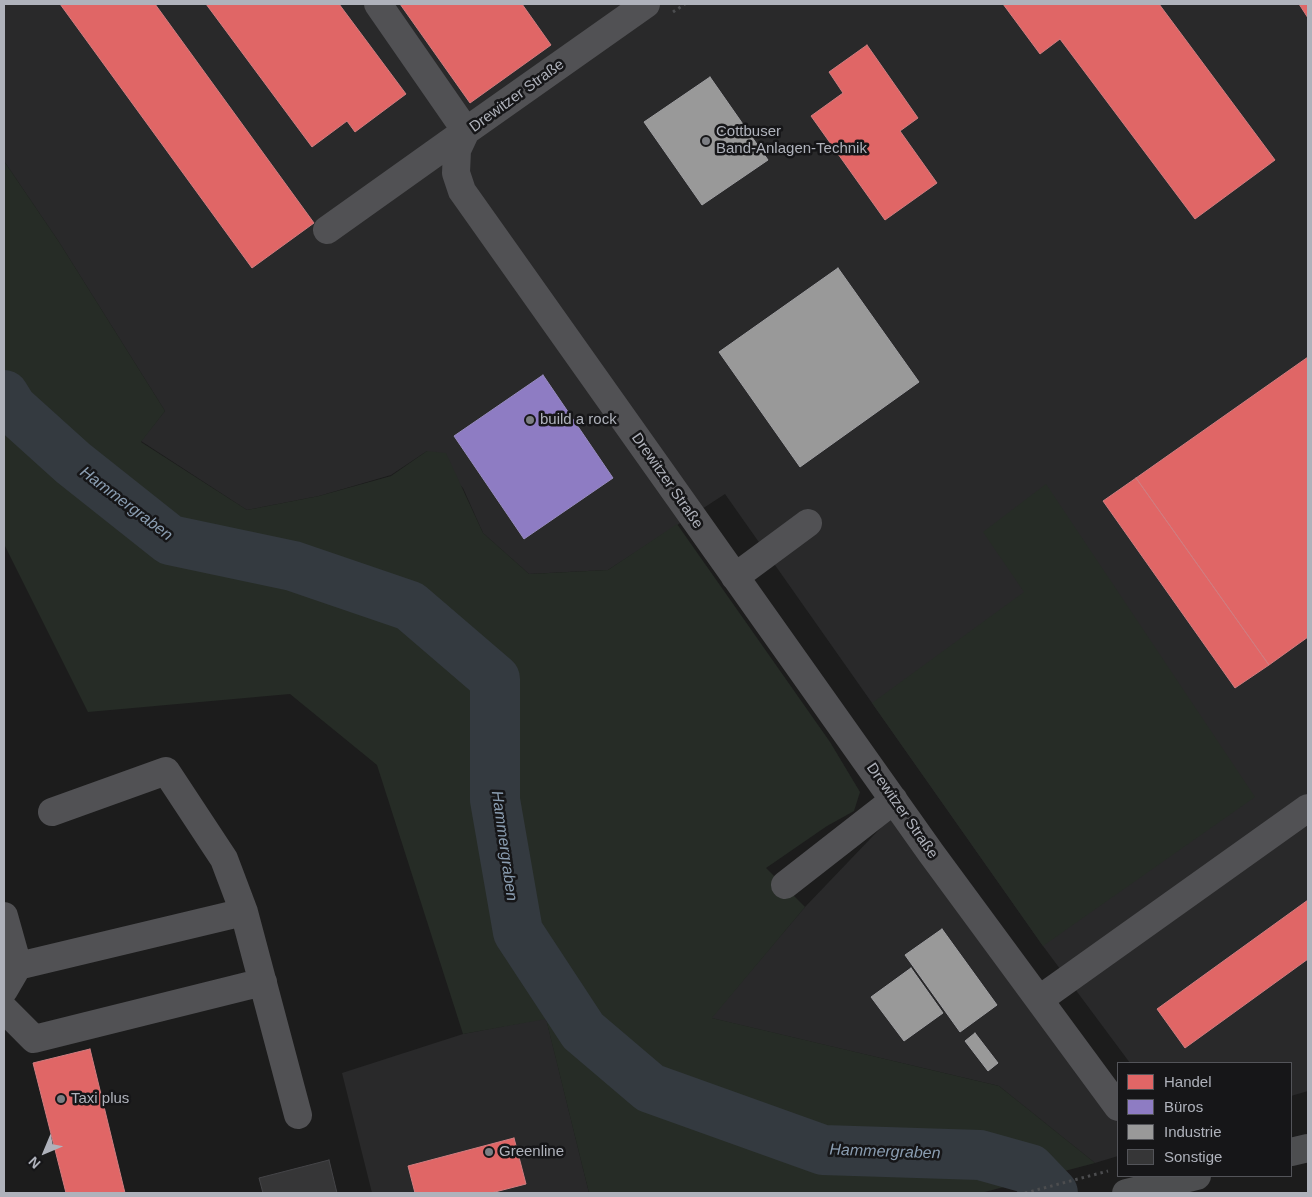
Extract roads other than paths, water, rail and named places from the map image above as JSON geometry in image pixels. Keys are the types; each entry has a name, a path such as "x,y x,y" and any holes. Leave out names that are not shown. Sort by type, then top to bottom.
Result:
{"main road":[{"path":"1292,1152 1308,1148"},
{"path":"1128,1193 1178,1182"}],"street":[{"path":"327,230 466,131 378,4"},
{"name":"Drewitzer Straße","path":"646,4 466,131 457,150 456,173 462,191 894,800 1117,1106"},
{"path":"735,577 808,524"},
{"path":"52,812 166,771 224,859 244,912 298,1115"},
{"path":"785,885 894,800"},
{"path":"1040,999 1308,808"},
{"path":"18,966 244,912"},
{"path":"4,916 18,966 4,990"},
{"path":"4,1009 34,1039 263,982"}],"waterway":[{"name":"Hammergraben","path":"4,395 12,408 73,463 170,540 293,566 410,606 495,679 495,800 518,932 583,1031 650,1088 823,1150 980,1155 1030,1169 1053,1193"}],"place":[{"name":"Cottbuser Band-Anlagen-Technik","path":"706,141"},
{"name":"build a rock","path":"530,420"},
{"name":"Taxi plus","path":"61,1099"},
{"name":"Greenline","path":"489,1152"}]}
